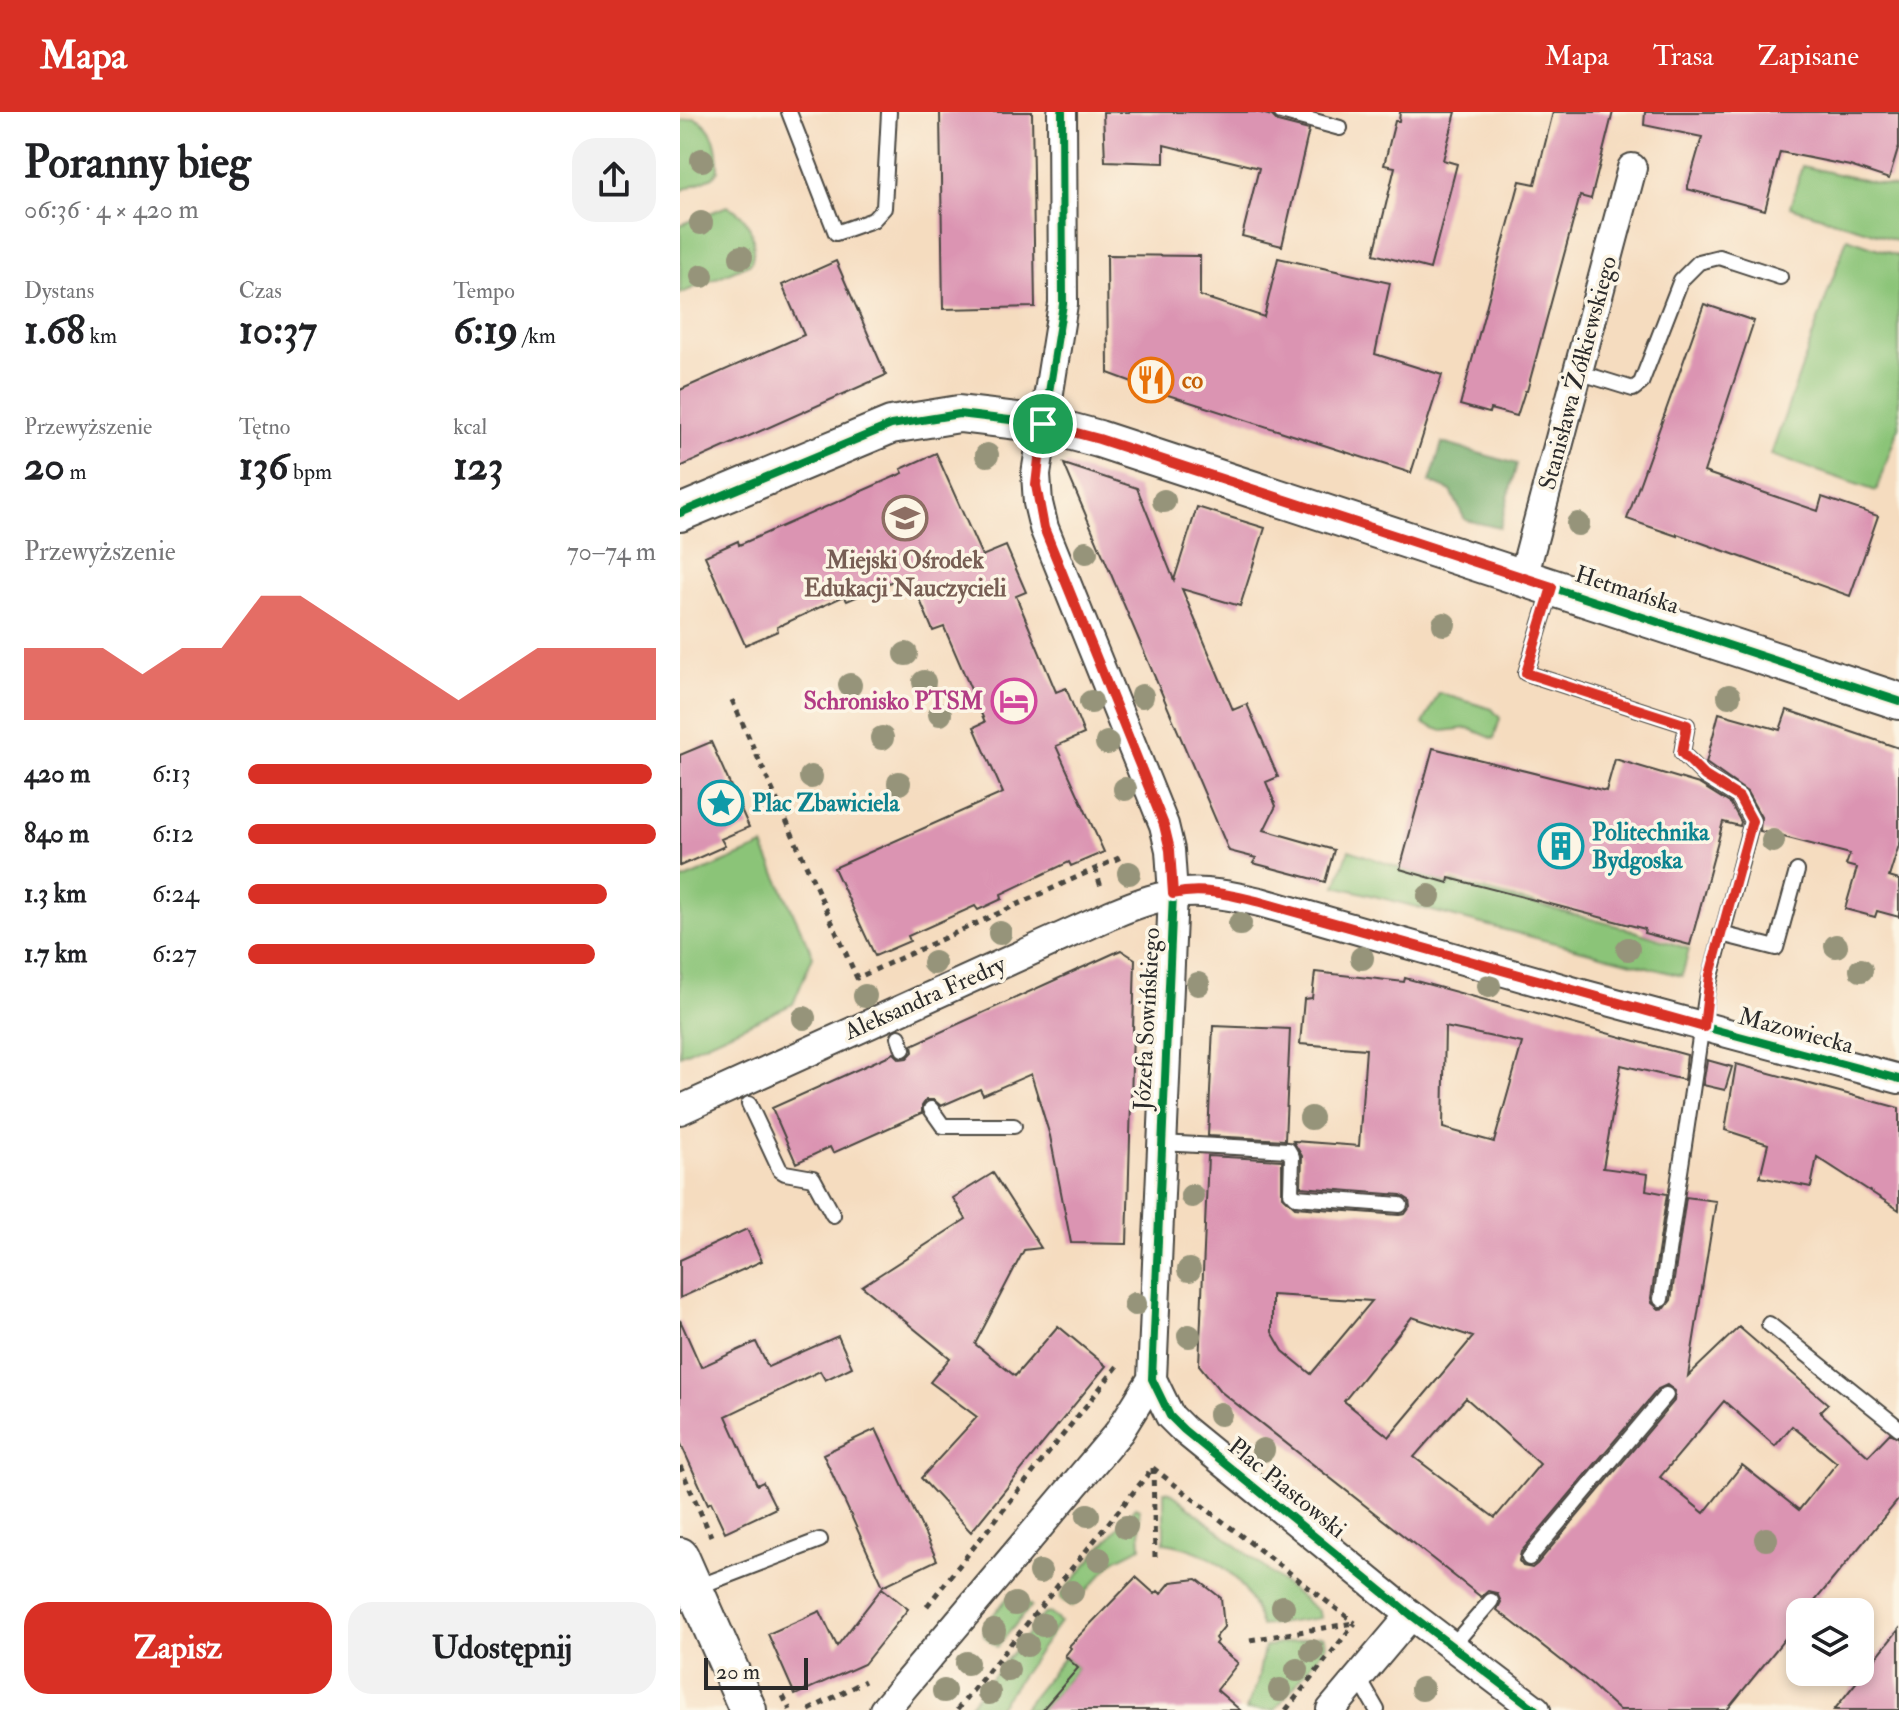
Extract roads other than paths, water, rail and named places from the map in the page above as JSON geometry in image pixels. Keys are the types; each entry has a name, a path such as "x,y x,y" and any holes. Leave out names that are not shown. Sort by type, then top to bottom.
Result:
{"street":[{"name":"Józefa Sowińskiego","path":"1062,112 1063,304 1036,485 1044,528 1164,825 1170,850 1173,894 1152,1379"},
{"name":"Stanisława Żółkiewskiego","path":"1537,583 1578,372 1632,168"},
{"name":"Hetmańska","path":"680,513 891,425 959,414 1043,424 1099,439 1888,697"},
{"name":"Mazowiecka","path":"1173,894 1188,891 1215,893 1260,902 1899,1079"},
{"name":"Aleksandra Fredry","path":"680,1110 1110,915 1155,897 1173,894"},
{"name":"Plac Piastowski","path":"1152,1379 1170,1416 1184,1430 1411,1615 1536,1710"},
{"path":"884,1710 1119,1432 1152,1379"},
{"path":"680,1556 748,1710"},
{"path":"1331,1710 1411,1615"}],"lane":[{"path":"789,112 836,233 873,220 884,208 889,112"},
{"path":"1281,112 1340,128"},
{"path":"1578,372 1633,389 1641,383 1681,280 1699,262 1719,257 1780,277"},
{"path":"1537,583 1526,673 1687,725 1682,753 1705,776 1739,797 1752,821 1707,991 1661,1299"},
{"path":"1721,934 1776,948 1797,871"},
{"path":"749,1104 780,1170 813,1178 833,1215"},
{"path":"931,1109 943,1126 1014,1126"},
{"path":"1161,1143 1288,1150 1292,1157 1291,1192 1296,1197 1400,1205"},
{"path":"1769,1324 1899,1428"},
{"path":"1529,1558 1666,1395"},
{"path":"694,1588 820,1540"},
{"path":"1453,1645 1491,1601"},
{"path":"1358,1677 1377,1710"}],"place":[{"name":"co","path":"1151,380"},
{"name":"Miejski Ośrodek Edukacji Nauczycieli","path":"905,518"},
{"name":"Schronisko PTSM","path":"1014,701"},
{"name":"Plac Zbawiciela","path":"721,803"},
{"name":"Politechnika Bydgoska","path":"1561,846"}]}
